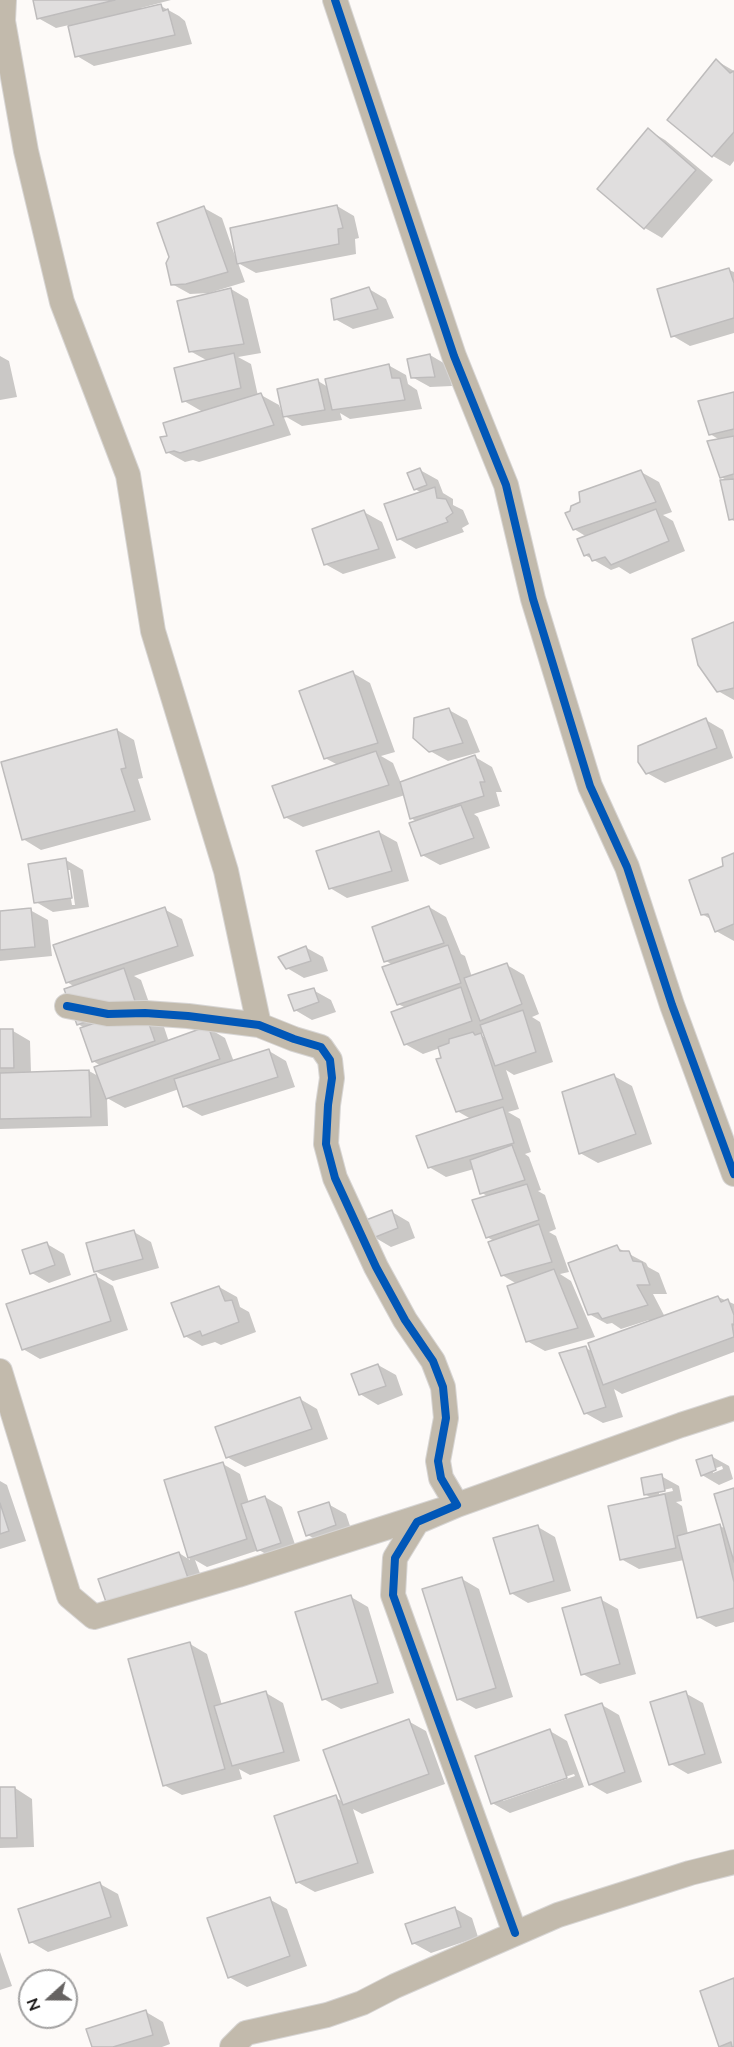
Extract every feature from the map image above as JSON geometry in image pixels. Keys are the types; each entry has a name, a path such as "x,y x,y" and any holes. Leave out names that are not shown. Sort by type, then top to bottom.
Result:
{"street":[{"path":"4,0 3,21 26,151 62,302 128,475 153,631 226,871 259,1025"},
{"path":"335,0 454,356 506,485 533,600 590,786 627,867 672,1005 734,1174"},
{"path":"67,1006 108,1014 145,1013 188,1016 259,1025 321,1047 330,1060 332,1078 326,1144 335,1178 376,1267 405,1320 433,1361 443,1387 446,1418 438,1461 441,1478 457,1505"},
{"path":"0,1371 69,1596 94,1617 238,1575 457,1505 734,1408"},
{"path":"457,1505 417,1521 395,1558 393,1595 515,1934"},
{"path":"232,2047 246,2033 327,2015 362,2003 395,1986 558,1915 690,1873 734,1862"}],"building":[{"path":"33,0 115,0 37,19"},
{"path":"161,4 163,11 168,9 175,35 75,57 68,26"},
{"path":"716,59 730,73 734,71 734,132 712,157 667,120"},
{"path":"648,128 696,170 644,229 597,189"},
{"path":"337,205 343,228 338,229 339,244 237,264 230,228"},
{"path":"204,206 228,272 186,284 171,285 166,263 169,257 157,223"},
{"path":"729,268 734,283 734,318 671,337 657,289"},
{"path":"369,287 378,309 334,320 331,299"},
{"path":"231,288 244,344 189,352 177,301"},
{"path":"234,353 241,388 182,402 174,368"},
{"path":"430,354 435,377 411,378 407,359"},
{"path":"389,364 392,378 400,378 405,400 332,410 325,379"},
{"path":"318,379 325,410 283,417 277,389"},
{"path":"734,392 734,429 709,435 698,401"},
{"path":"261,393 274,425 180,453 174,451 166,453 160,437 167,436 163,423"},
{"path":"734,436 734,474 720,478 707,441"},
{"path":"420,468 427,485 414,490 407,473"},
{"path":"641,470 656,502 573,530 565,513 570,511 571,506 580,502 579,492"},
{"path":"734,479 734,519 729,520 720,480"},
{"path":"435,487 437,498 446,499 453,513 446,518 448,522 397,540 384,504"},
{"path":"656,509 669,541 611,565 605,557 592,561 589,554 584,556 577,539"},
{"path":"364,510 379,549 324,565 312,529"},
{"path":"734,622 734,688 717,692 698,665 692,639"},
{"path":"353,671 378,743 324,759 299,691"},
{"path":"449,708 463,743 429,752 413,738 414,718"},
{"path":"706,718 717,748 646,774 638,762 638,746"},
{"path":"117,729 126,768 121,769 135,811 22,840 1,762"},
{"path":"376,751 389,785 284,818 272,786"},
{"path":"475,755 485,782 480,782 484,796 410,819 400,782"},
{"path":"461,805 474,838 421,856 409,823"},
{"path":"379,831 392,871 329,889 316,851"},
{"path":"734,853 734,924 715,932 708,914 701,915 689,880 723,866 722,858"},
{"path":"66,858 72,898 34,903 28,864"},
{"path":"429,906 444,943 384,962 372,927"},
{"path":"165,907 178,946 66,983 53,945"},
{"path":"31,908 35,947 0,950 0,911"},
{"path":"448,945 461,983 397,1005 382,967"},
{"path":"306,946 311,961 286,969 278,957"},
{"path":"507,963 522,1004 480,1021 464,978"},
{"path":"124,968 136,1004 77,1025 64,989"},
{"path":"461,987 472,1021 404,1045 391,1012"},
{"path":"314,988 319,1002 294,1011 288,995"},
{"path":"143,1007 155,1041 92,1062 80,1028"},
{"path":"523,1010 536,1052 495,1066 480,1025"},
{"path":"208,1026 220,1059 106,1099 94,1067"},
{"path":"0,1029 13,1029 14,1068 0,1068"},
{"path":"473,1032 475,1035 481,1033 503,1099 456,1112 436,1059 441,1058 438,1047 449,1043 449,1039"},
{"path":"269,1049 278,1077 183,1107 174,1079"},
{"path":"89,1070 91,1117 0,1119 0,1073"},
{"path":"614,1074 636,1134 579,1154 562,1092"},
{"path":"503,1107 514,1143 428,1168 416,1136"},
{"path":"512,1145 525,1180 480,1194 470,1160"},
{"path":"527,1184 539,1220 486,1238 472,1200"},
{"path":"392,1210 398,1228 373,1238 366,1220"},
{"path":"539,1224 552,1262 501,1276 488,1242"},
{"path":"134,1230 143,1259 94,1272 86,1243"},
{"path":"47,1242 55,1265 30,1274 22,1250"},
{"path":"617,1245 620,1251 629,1251 633,1261 642,1262 650,1285 637,1285 648,1305 602,1319 598,1313 588,1315 568,1263"},
{"path":"554,1269 578,1328 526,1342 507,1286"},
{"path":"96,1274 111,1321 22,1350 6,1304"},
{"path":"219,1286 225,1301 232,1300 239,1322 202,1336 200,1331 184,1337 171,1303"},
{"path":"718,1296 721,1302 728,1299 734,1315 734,1325 732,1324 734,1337 603,1385 588,1343"},
{"path":"586,1346 606,1407 584,1414 559,1353"},
{"path":"378,1364 386,1386 359,1395 351,1374"},
{"path":"300,1397 312,1429 226,1458 215,1427"},
{"path":"712,1455 716,1470 701,1476 696,1460"},
{"path":"223,1462 247,1539 188,1558 164,1480"},
{"path":"662,1474 665,1491 644,1495 641,1478"},
{"path":"734,1488 734,1562 714,1494"},
{"path":"665,1494 676,1548 620,1560 608,1506"},
{"path":"265,1496 281,1543 257,1551 241,1504"},
{"path":"329,1502 336,1525 306,1536 298,1512"},
{"path":"0,1503 9,1531 0,1534"},
{"path":"720,1524 734,1582 734,1608 697,1618 677,1536"},
{"path":"538,1525 554,1581 510,1594 493,1538"},
{"path":"179,1552 188,1578 107,1605 98,1579"},
{"path":"462,1577 496,1688 457,1700 422,1589"},
{"path":"351,1595 378,1683 322,1700 295,1612"},
{"path":"601,1597 620,1664 581,1675 562,1608"},
{"path":"190,1642 225,1769 163,1786 128,1659"},
{"path":"266,1691 284,1752 232,1766 214,1706"},
{"path":"686,1691 705,1754 669,1765 650,1702"},
{"path":"602,1703 625,1772 589,1785 565,1715"},
{"path":"409,1719 429,1774 343,1805 323,1750"},
{"path":"550,1729 567,1778 491,1804 475,1756"},
{"path":"0,1787 15,1787 17,1838 0,1838"},
{"path":"336,1795 358,1863 296,1883 274,1816"},
{"path":"100,1882 111,1917 29,1943 18,1909"},
{"path":"270,1897 290,1956 228,1978 207,1918"},
{"path":"455,1907 461,1927 412,1944 405,1924"},
{"path":"734,1978 734,2047 731,2042 719,2047 700,1991"},
{"path":"146,2010 153,2035 113,2047 92,2047 86,2029"}],"cycle path":[{"path":"335,0 454,356 506,485 533,599 590,786 627,867 672,1005 734,1174"},
{"path":"67,1006 108,1014 145,1013 188,1016 259,1025 321,1047 330,1060 332,1078 326,1144 335,1178 376,1267 405,1320 433,1361 443,1387 446,1418 438,1461 441,1478 457,1505 417,1522 395,1558 393,1595 515,1933"}]}
